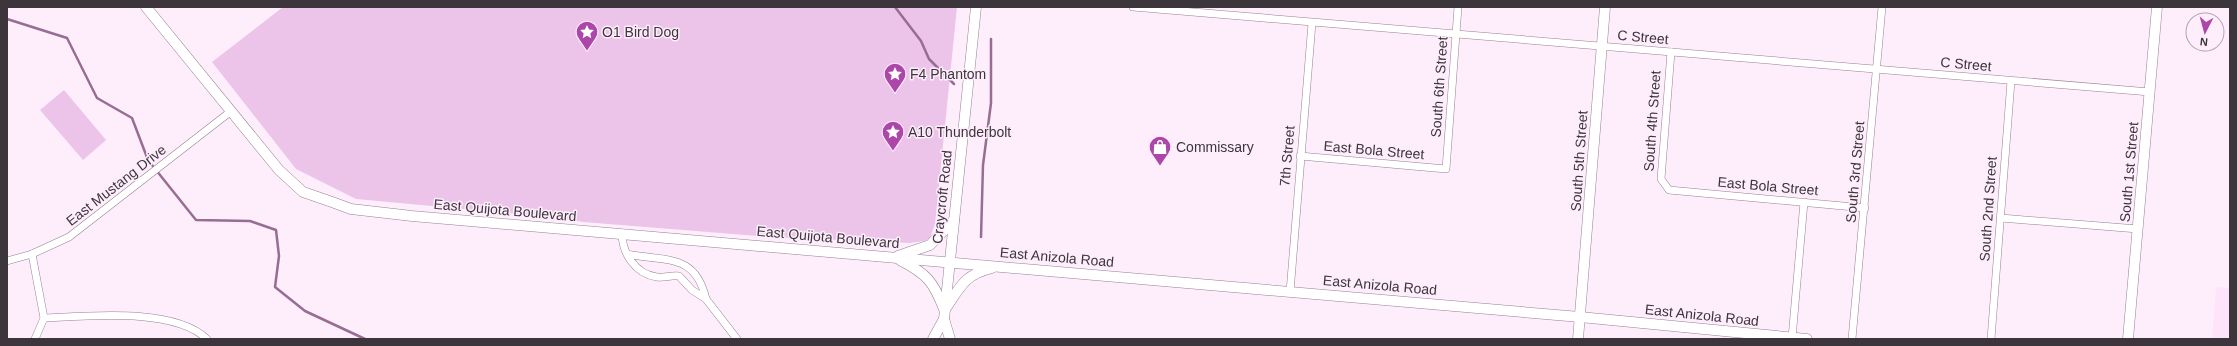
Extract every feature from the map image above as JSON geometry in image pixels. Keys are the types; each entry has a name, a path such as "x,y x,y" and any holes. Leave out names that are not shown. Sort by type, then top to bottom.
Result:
{"street":[{"name":"East Quijota Boulevard","path":"146,7 230,112 279,170 303,192 351,209 412,216 949,262"},
{"name":"Craycroft Road","path":"944,315 976,7"},
{"name":"C Street","path":"1133,7 2150,92"},
{"name":"South 6th Street","path":"1446,169 1458,7"},
{"name":"South 5th Street","path":"1578,339 1605,7"},
{"name":"South 3rd Street","path":"1852,339 1882,7"},
{"name":"South 1st Street","path":"2128,339 2158,7"},
{"name":"7th Street","path":"1290,292 1312,23"},
{"name":"South 4th Street","path":"1670,52 1661,179 1670,190"},
{"name":"South 2nd Street","path":"1991,339 2011,81"},
{"name":"East Mustang Drive","path":"7,261 32,254 69,237 230,112"},
{"name":"East Bola Street","path":"1300,156 1446,169"},
{"name":"East Bola Street","path":"1670,190 1865,208"},
{"path":"1792,338 1804,202"},
{"path":"2001,218 2138,229"},
{"path":"894,257 930,245 954,220"},
{"path":"622,233 622,244 629,260 643,272 654,276 679,276 692,290 706,299 738,339"},
{"path":"32,254 44,318 35,339"},
{"path":"627,254 672,260 684,265 694,272 703,284 706,299"},
{"path":"894,257 922,271 933,285 944,315 950,339"},
{"name":"East Anizola Road","path":"949,262 1580,317 1807,339"},
{"path":"933,339 944,315 968,278 975,272 999,266"},
{"path":"44,318 86,316 164,318 200,332 207,339"}],"shaded area":[{"path":"283,7 957,7 935,224 930,238 924,241 910,243 770,237 583,222 561,218 356,199 296,169 212,62"},
{"path":"64,90 106,140 83,160 40,110"},
{"path":"2216,287 2230,288 2230,339 2212,339"}],"waterway":[{"path":"895,7 921,41 929,59 954,84"},
{"path":"7,19 67,38 97,98 132,118 148,160 196,220 250,221 276,230 279,256 275,287 305,311 365,339"},
{"path":"981,237 983,165 991,103 991,39"}],"place":[{"name":"O1 Bird Dog","path":"587,52"},
{"name":"F4 Phantom","path":"895,94"},
{"name":"A10 Thunderbolt","path":"893,152"},
{"name":"Commissary","path":"1160,166"}]}
